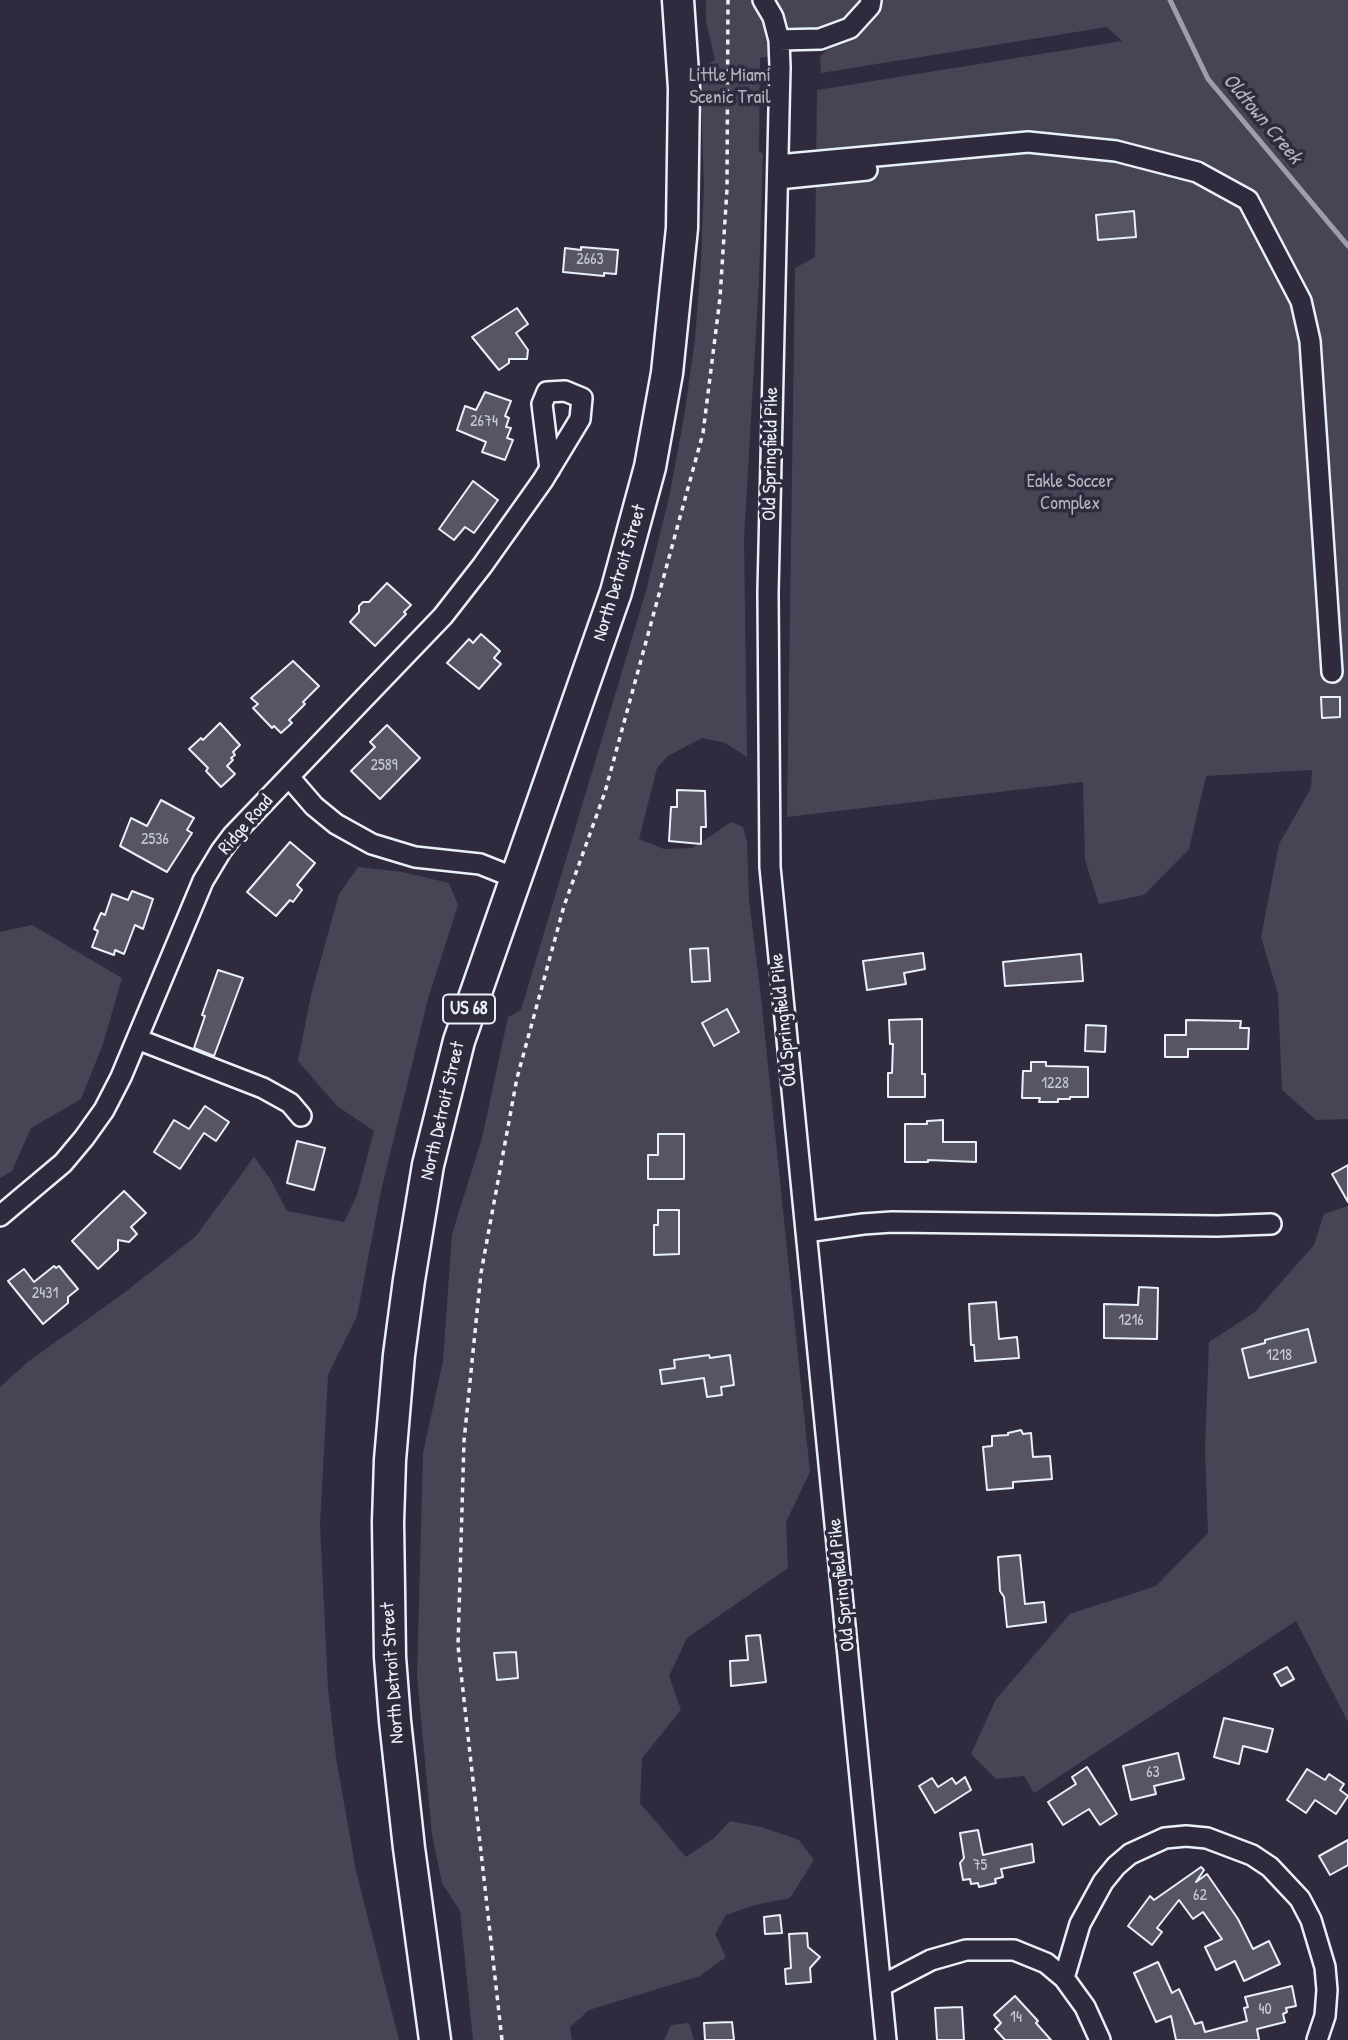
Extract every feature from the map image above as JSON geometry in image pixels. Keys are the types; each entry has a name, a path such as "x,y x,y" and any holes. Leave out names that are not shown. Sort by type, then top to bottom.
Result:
{"highway":[{"name":"North Detroit Street","path":"435,2040 395,1721 388,1592 390,1460 398,1366 428,1165 459,1041 616,592 631,544 659,423 675,310 682,228 684,88 678,0"}],"street":[{"name":"Old Springfield Pike","path":"763,0 773,18 779,40 768,592 770,855 886,2040"},
{"path":"779,40 820,39 850,28 870,6 871,0"},
{"path":"778,172 1028,142 1116,151 1196,172 1248,200 1301,301 1310,341 1332,672"},
{"name":"Ridge Road","path":"0,1216 38,1185 85,1138 104,1110 121,1077 203,881 233,835 443,616 482,566 550,469"},
{"path":"289,777 314,806 336,824 372,844 415,858 480,863 515,878"},
{"path":"137,1039 263,1088 290,1104 301,1116"},
{"path":"806,1232 892,1222 1217,1226 1271,1224"},
{"path":"1064,1978 1080,1924 1090,1902 1116,1866 1130,1854 1165,1838 1207,1838 1233,1846 1270,1867 1286,1882 1306,1910 1320,1945 1325,1967 1325,2016 1317,2040"},
{"path":"881,1986 931,1960 965,1950 1014,1950 1046,1963 1064,1978 1085,2007 1100,2040"}],"path":[{"path":"502,2040 458,1646 464,1441 481,1273 517,1078 564,906 605,792 703,433 720,298 727,189 728,0"}],"green space":[{"path":"706,0 1348,0 1348,1119 1316,1120 1282,1090 1278,994 1261,937 1279,844 1311,788 1312,770 1206,776 1189,849 1144,895 1099,904 1085,860 1083,782 787,817 795,268 815,257 817,90 1122,41 1107,27 821,73 820,56 833,45 760,58 759,151 763,154 759,281 744,539 747,757 725,743 702,738 668,756 657,768 639,839 664,849 693,848 731,822 743,827 747,842 749,900 810,1472 786,1522 788,1568 687,1638 669,1676 681,1710 642,1758 640,1803 686,1857 714,1838 730,1821 761,1827 799,1840 814,1860 790,1898 755,1905 726,1915 715,1934 726,1957 700,1976 589,2010 570,2027 572,2040 473,2040 460,1911 442,1883 432,1835 417,1677 423,1453 443,1361 452,1234 482,1138 508,1017 521,1010 646,591 670,493 695,339 701,262 704,184 700,69 715,60 706,21"},
{"path":"358,867 402,872 449,883 458,905 428,999 381,1191 357,1316 328,1375 320,1525 328,1688 336,1758 356,1871 399,2040 0,2040 0,1387 29,1361 124,1293 196,1236 254,1157 271,1180 287,1211 344,1222 357,1195 374,1131 337,1106 298,1061 311,995 339,894"},
{"path":"32,925 122,978 103,1044 81,1099 31,1128 12,1171 0,1178 0,932"},
{"path":"1348,1206 1348,1722 1296,1621 1034,1793 1024,1776 996,1779 971,1754 996,1699 1070,1614 1156,1586 1208,1533 1205,1449 1209,1342 1255,1312 1314,1245 1324,1214"},
{"path":"689,2023 694,2040 664,2040 671,2025"}],"building":[{"path":"1134,211 1136,237 1098,240 1096,215"},
{"path":"581,247 618,250 616,274 604,273 604,276 563,272 565,248 581,250"},
{"path":"517,308 528,324 516,333 528,350 527,359 509,359 509,363 499,370 472,337"},
{"path":"485,392 511,401 505,416 509,418 506,427 511,428 507,438 513,440 505,460 482,452 486,442 457,430 465,406 476,410"},
{"path":"473,481 498,500 474,533 465,527 454,540 439,529"},
{"path":"387,583 411,605 404,612 406,614 375,646 350,622 359,612 359,606 363,602 369,602"},
{"path":"481,634 500,651 494,658 501,664 479,689 447,663 469,639 473,643"},
{"path":"293,661 319,686 303,702 305,704 289,720 292,723 281,733 274,726 272,728 253,708 258,704 251,698"},
{"path":"1321,697 1340,697 1340,717 1322,718"},
{"path":"220,723 240,745 233,752 233,760 227,766 235,774 221,787 206,771 208,768 189,749 201,738 203,740"},
{"path":"387,725 420,758 380,799 351,771 375,747 370,742"},
{"path":"677,790 705,791 706,827 701,827 701,844 669,841 671,807 677,807"},
{"path":"161,800 194,818 187,830 192,833 167,872 120,846 131,818 147,826"},
{"path":"290,842 315,863 297,885 302,890 293,902 290,900 276,916 247,892"},
{"path":"132,891 153,899 143,929 135,925 124,954 115,950 114,955 92,947 98,931 94,929 101,913 105,915 112,894 128,900"},
{"path":"708,948 710,981 692,982 690,949"},
{"path":"923,953 925,969 904,973 906,984 867,990 863,961"},
{"path":"1081,954 1083,981 1005,986 1003,962"},
{"path":"218,970 243,978 214,1056 194,1048"},
{"path":"727,1009 739,1032 714,1046 702,1023"},
{"path":"922,1019 922,1074 925,1074 925,1097 888,1097 888,1073 892,1073 893,1044 890,1044 889,1020"},
{"path":"1186,1020 1241,1021 1240,1028 1249,1028 1248,1049 1188,1049 1188,1057 1165,1057 1165,1035 1186,1035"},
{"path":"1086,1025 1106,1026 1105,1052 1085,1051"},
{"path":"1031,1062 1046,1062 1046,1066 1088,1067 1088,1097 1058,1099 1058,1102 1022,1098 1023,1071 1031,1071"},
{"path":"205,1106 229,1122 216,1141 204,1133 180,1169 154,1152 174,1120 189,1129"},
{"path":"943,1120 943,1142 976,1142 976,1162 905,1162 905,1124 927,1124 927,1121"},
{"path":"658,1134 684,1134 684,1179 648,1179 648,1155 658,1155"},
{"path":"297,1141 325,1148 314,1190 287,1183"},
{"path":"1348,1165 1348,1202 1332,1174"},
{"path":"124,1191 146,1213 131,1227 137,1234 129,1242 118,1240 118,1250 98,1269 72,1241"},
{"path":"658,1210 679,1210 679,1254 654,1255 654,1225 658,1225"},
{"path":"54,1266 59,1266 78,1289 68,1297 68,1303 43,1324 8,1281 24,1269 34,1282"},
{"path":"1139,1287 1158,1288 1157,1339 1104,1338 1104,1304 1138,1305"},
{"path":"996,1302 999,1339 1017,1337 1019,1358 975,1361 974,1345 971,1345 969,1304"},
{"path":"1308,1329 1316,1362 1249,1378 1242,1349"},
{"path":"709,1355 710,1358 730,1355 734,1385 721,1387 722,1395 707,1397 704,1378 662,1384 660,1370 675,1368 674,1360"},
{"path":"1021,1430 1023,1434 1031,1433 1033,1457 1050,1456 1052,1479 1013,1482 1013,1488 987,1490 983,1447 992,1446 992,1436 1008,1435"},
{"path":"1020,1555 1025,1604 1044,1602 1046,1622 1007,1627 1004,1597 1000,1591 998,1557"},
{"path":"760,1635 766,1682 731,1686 730,1661 748,1660 746,1636"},
{"path":"516,1652 518,1678 497,1680 494,1653"},
{"path":"1287,1667 1294,1679 1281,1686 1274,1674"},
{"path":"1224,1718 1273,1729 1267,1752 1243,1746 1239,1764 1214,1757"},
{"path":"1178,1753 1184,1779 1154,1786 1156,1794 1131,1800 1123,1766"},
{"path":"1087,1767 1117,1814 1100,1825 1089,1809 1063,1825 1048,1802 1076,1784 1072,1777"},
{"path":"1307,1769 1325,1780 1329,1774 1344,1784 1340,1790 1348,1796 1336,1814 1315,1800 1306,1813 1287,1800"},
{"path":"965,1777 971,1790 935,1813 919,1786 932,1778 938,1787 952,1778 956,1784"},
{"path":"978,1830 983,1855 1032,1844 1034,1862 1001,1869 1003,1877 995,1879 996,1883 979,1887 978,1883 971,1884 970,1879 963,1880 960,1863 964,1858 960,1833"},
{"path":"1348,1840 1348,1865 1330,1875 1319,1856"},
{"path":"1201,1867 1204,1870 1196,1882 1207,1874 1238,1919 1253,1949 1269,1941 1280,1964 1244,1981 1235,1961 1216,1970 1205,1947 1222,1939 1203,1912 1193,1919 1179,1900 1157,1928 1162,1932 1152,1945 1128,1926 1150,1896 1154,1900"},
{"path":"780,1915 782,1933 765,1934 764,1917"},
{"path":"807,1933 808,1947 820,1957 810,1968 811,1982 786,1984 785,1969 791,1968 789,1934"},
{"path":"1158,1962 1172,1993 1179,1989 1195,2024 1202,2022 1205,2032 1247,2021 1244,2008 1248,2007 1245,1997 1292,1986 1296,2006 1286,2008 1287,2012 1283,2014 1285,2022 1257,2029 1259,2040 1176,2040 1171,2016 1156,2022 1134,1973"},
{"path":"1015,1996 1051,2040 1005,2040 995,2029 1001,2023 994,2015"},
{"path":"962,2007 964,2040 937,2040 935,2008"},
{"path":"732,2022 734,2040 705,2040 704,2023"}],"waterway":[{"name":"Oldtown Creek","path":"1170,0 1208,79 1348,246"}],"park label":[{"name":"Little Miami Scenic Trail","path":"730,87"},
{"name":"Eakle Soccer Complex","path":"1070,493"}]}
